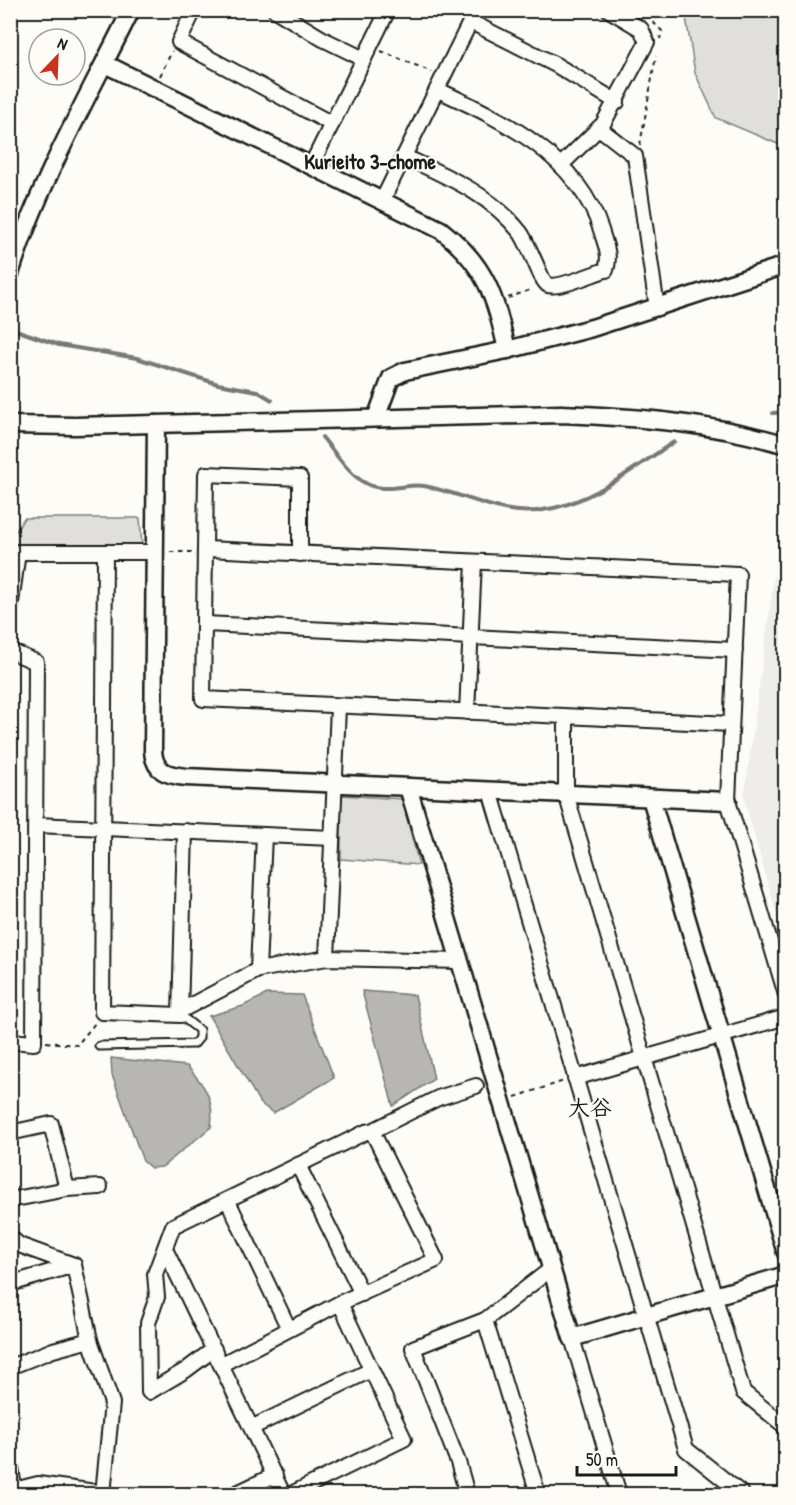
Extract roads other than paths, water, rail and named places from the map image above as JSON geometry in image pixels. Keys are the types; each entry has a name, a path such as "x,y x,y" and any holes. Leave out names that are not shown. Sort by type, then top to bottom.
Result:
{"street":[{"path":"10,274 42,193 131,10"},
{"path":"194,10 179,42 332,124"},
{"path":"275,10 323,39 367,53"},
{"path":"311,165 388,10"},
{"path":"561,165 599,128 617,102 647,42 641,29 609,10"},
{"path":"382,201 474,16 617,102"},
{"path":"105,64 441,230 462,246 475,261 496,302 507,350"},
{"path":"405,157 466,186 501,210 533,252 541,279 548,285 557,285 606,270 610,259 599,224 586,199 561,165 544,149 513,127 441,84"},
{"path":"599,128 635,156 657,308"},
{"path":"376,418 392,378 398,375 507,350 657,308 786,265"},
{"path":"10,424 156,424 561,414 612,416 695,426 786,445"},
{"path":"156,424 153,760 159,771 186,777 728,801"},
{"path":"300,554 300,478 206,474 207,551 203,699 731,724"},
{"path":"207,551 738,574 728,801 786,995"},
{"path":"10,610 18,552 155,552"},
{"path":"105,553 102,1012 180,1013 258,970 327,958 460,961"},
{"path":"467,712 474,562"},
{"path":"205,624 735,650"},
{"path":"10,651 36,662 34,1043 10,1041"},
{"path":"327,958 338,707"},
{"path":"566,717 566,794 743,1392 786,1427"},
{"path":"408,787 617,1491"},
{"path":"490,791 686,1449 742,1494"},
{"path":"651,798 786,1253"},
{"path":"36,825 332,838"},
{"path":"180,1013 186,831"},
{"path":"258,970 264,835"},
{"path":"575,1078 786,1017"},
{"path":"214,1349 186,1370 149,1392 148,1323 157,1297 155,1274 173,1226 438,1098 476,1086"},
{"path":"10,1133 51,1124 67,1189"},
{"path":"222,1364 340,1303 436,1260 372,1131"},
{"path":"298,1165 362,1294"},
{"path":"10,1200 67,1189 100,1187"},
{"path":"228,1201 290,1329"},
{"path":"10,1237 19,1245 74,1265"},
{"path":"165,1249 253,1427 283,1494"},
{"path":"10,1284 74,1265"},
{"path":"10,1459 12,1490 38,1484 103,1494 112,1402 90,1340 74,1265"},
{"path":"467,1494 458,1462 413,1348 485,1320 551,1269"},
{"path":"572,1338 786,1275"},
{"path":"291,1494 404,1439 340,1303"},
{"path":"485,1320 538,1494"},
{"path":"10,1367 53,1350 90,1340"},
{"path":"253,1427 371,1370"},
{"path":"235,1494 274,1475"}],"lane":[{"path":"99,1046 194,1044 199,1038 199,1030 180,1013"}],"waterway":[{"path":"10,328 59,345 137,358 218,384 257,391 272,400"},
{"path":"773,413 786,412"},
{"path":"322,437 348,470 373,487 424,486 504,509 528,511 551,509 594,493 674,442"}],"district":[{"name":"Kurieito 3-chome","path":"370,162"},
{"name":"大谷","path":"590,1107"}]}
